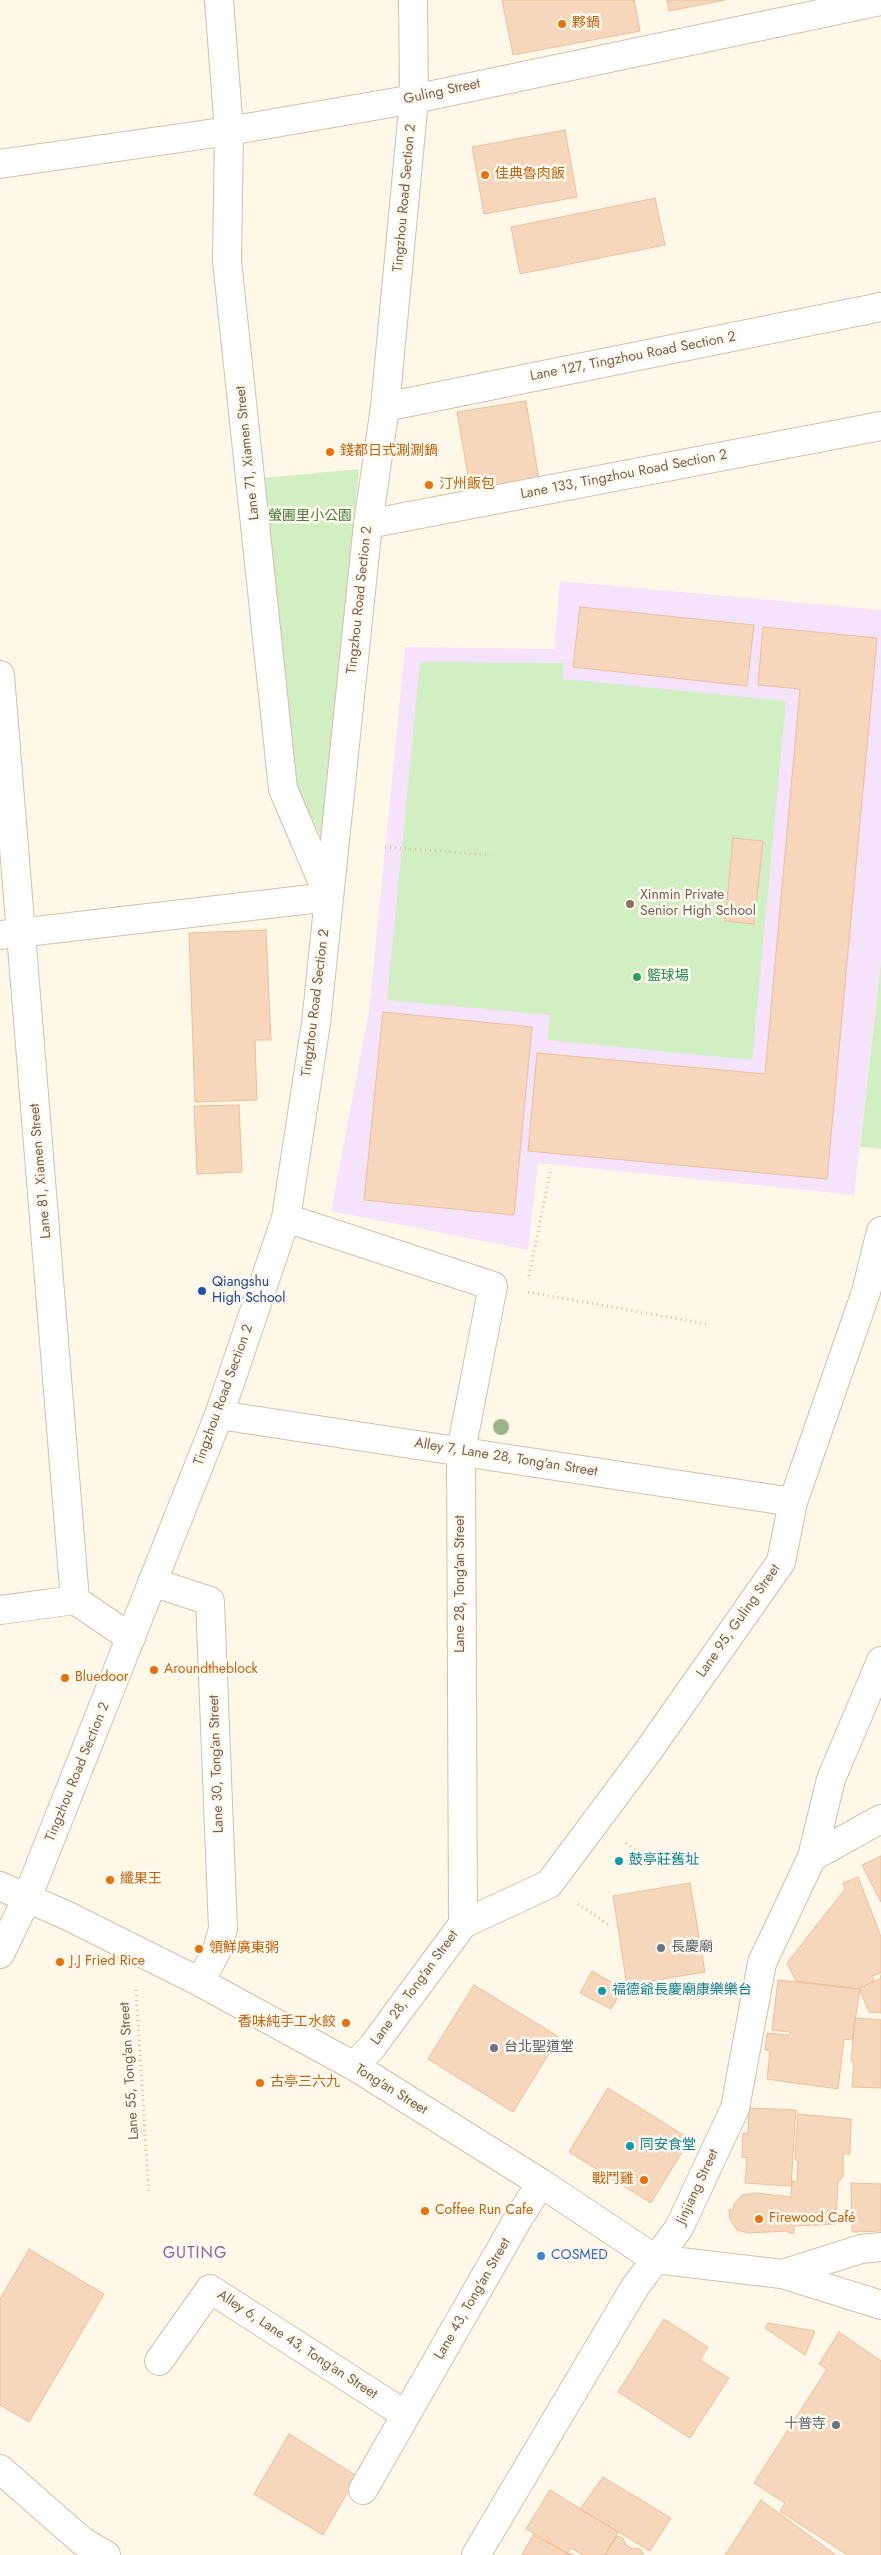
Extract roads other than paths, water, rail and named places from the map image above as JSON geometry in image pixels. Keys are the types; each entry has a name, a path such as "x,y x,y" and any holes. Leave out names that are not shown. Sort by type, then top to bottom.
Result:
{"street":[{"name":"Lane 71, Xiamen Street","path":"219,0 229,131 227,261 283,789 329,897"},
{"name":"Tingzhou Road Section 2","path":"0,1954 28,1898 219,1415 286,1218 316,1023 368,524 385,408 414,98 412,0"},
{"name":"Guling Street","path":"0,164 229,131 414,98 881,1"},
{"name":"Lane 127, Tingzhou Road Section 2","path":"385,408 881,308"},
{"name":"Lane 133, Tingzhou Road Section 2","path":"368,524 881,426"},
{"name":"Lane 81, Xiamen Street","path":"0,675 11,934 75,1600"},
{"path":"11,934 329,897"},
{"name":"Lane 28, Tong'an Street","path":"286,1218 493,1286 461,1451 463,1924 372,2047 354,2066"},
{"name":"Lane 95, Guling Street","path":"463,1924 549,1884 646,1754 781,1562 793,1502 866,1292 881,1231"},
{"name":"Alley 7, Lane 28, Tong'an Street","path":"219,1415 793,1502"},
{"name":"Lane 30, Tong'an Street","path":"152,1582 210,1601 223,1929 217,1950 200,1982"},
{"path":"0,1610 75,1600 131,1638"},
{"name":"Jinjiang Street","path":"476,2555 635,2287 679,2228 735,2108 762,1963 812,1857 831,1779 881,1661"},
{"path":"812,1857 881,1819"},
{"name":"Tong'an Street","path":"0,1886 70,1917 200,1982 354,2066 541,2183 655,2259 782,2274 881,2305"},
{"name":"Lane 43, Tong'an Street","path":"363,2490 518,2219 541,2183"},
{"name":"Tong'an Street","path":"782,2274 861,2249 881,2247"},
{"name":"Alley 6, Lane 43, Tong'an Street","path":"159,2360 210,2289 406,2415"},
{"path":"0,2469 77,2548 106,2555"}],"place":[{"name":"夥鍋","path":"562,24"},
{"name":"佳典魯肉飯","path":"485,175"},
{"name":"錢都日式涮涮鍋","path":"330,452"},
{"name":"汀州飯包","path":"429,485"},
{"name":"Xinmin Private Senior High School","path":"630,904"},
{"name":"籃球場","path":"637,977"},
{"name":"Qiangshu High School","path":"202,1291"},
{"name":"Aroundtheblock","path":"154,1670"},
{"name":"Bluedoor","path":"65,1678"},
{"name":"鼓亭莊舊址","path":"619,1861"},
{"name":"纖果王","path":"110,1880"},
{"name":"長慶廟","path":"661,1948"},
{"name":"領鮮廣東粥","path":"199,1949"},
{"name":"J.J Fried Rice","path":"60,1962"},
{"name":"福德爺長慶廟康樂樂台","path":"602,1991"},
{"name":"香味純手工水餃","path":"346,2023"},
{"name":"台北聖道堂","path":"494,2048"},
{"name":"古亭三六九","path":"260,2083"},
{"name":"同安食堂","path":"630,2146"},
{"name":"戰鬥雞","path":"644,2180"},
{"name":"Coffee Run Cafe","path":"425,2211"},
{"name":"Firewood Café","path":"759,2219"},
{"name":"COSMED","path":"541,2256"},
{"name":"十普寺","path":"836,2425"}],"district":[{"name":"GUTING","path":"195,2254"}],"park label":[{"name":"螢圃里小公園","path":"310,517"}]}
